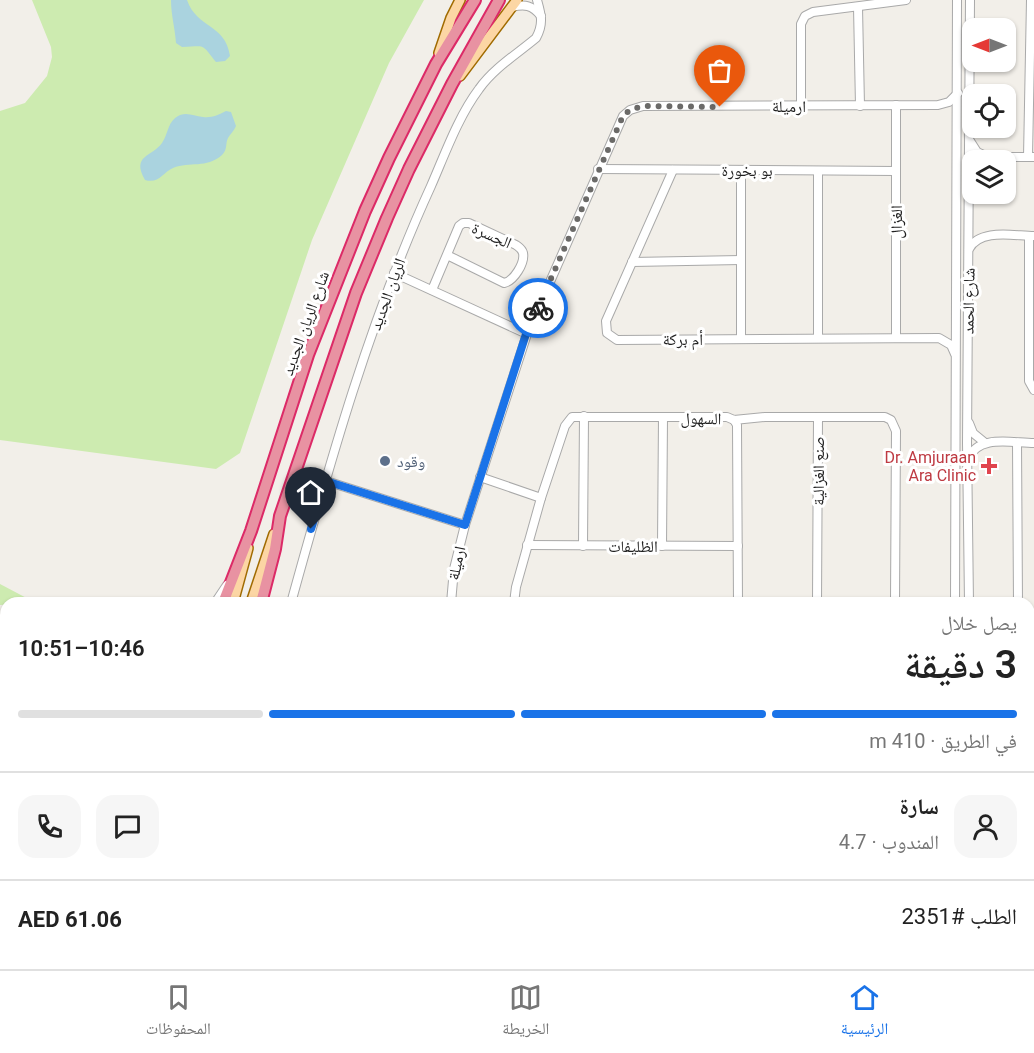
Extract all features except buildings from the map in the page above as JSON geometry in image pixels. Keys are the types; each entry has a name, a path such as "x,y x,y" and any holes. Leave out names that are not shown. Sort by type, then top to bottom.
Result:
{"highway":[{"name":"شارع الريان الجديد","path":"251,531 308,355 336,283 389,159 436,64 476,0"},
{"path":"263,597 275,549 280,516 356,293 409,169 452,84 499,0"},
{"path":"225,597 251,531"}],"main road":[{"name":"شارع الريان الجديد","path":"436,64 451,18 460,0"},
{"path":"452,84 471,63 514,4"},
{"path":"253,597 280,516"},
{"name":"شارع الريان الجديد","path":"235,597 244,568 251,531"}],"street":[{"path":"537,0 542,17"},
{"path":"801,106 801,24 804,18 813,12 906,0"},
{"name":"شارع الحمد","path":"955,597 957,0"},
{"name":"شارع الحمد","path":"970,0 970,150"},
{"path":"1031,0 1031,157"},
{"path":"514,4 528,5 542,17"},
{"path":"858,7 860,106"},
{"name":"الريان الجديد","path":"292,597 326,481 394,273 412,227 464,114 478,89 496,69 536,38 542,17"},
{"path":"938,105 949,102 958,93"},
{"name":"الغزال","path":"896,105 896,338"},
{"path":"938,105 949,110 957,119"},
{"name":"ارميلة","path":"452,597 454,569 465,525 526,334 623,116 630,110 643,106 938,105"},
{"path":"970,140 976,150"},
{"name":"بو بخورة","path":"598,169 896,171"},
{"name":"أم بركة","path":"673,170 606,321 607,333 617,340 939,338"},
{"path":"741,170 741,339"},
{"path":"818,171 818,338"},
{"name":"شارع الحمد","path":"969,597 967,420 970,204"},
{"path":"970,220 985,236"},
{"name":"الجسرة","path":"432,290 459,226 463,223 469,223 516,245 522,250 524,256 514,278 504,283 447,255"},
{"path":"969,249 976,239 985,236 1031,236 1029,381 1034,390"},
{"path":"632,262 741,260"},
{"path":"394,273 526,334"},
{"path":"956,319 951,330 939,338 951,345 956,356"},
{"path":"515,597 527,545 567,421 572,417 584,416 582,546"},
{"name":"السهول","path":"584,416 727,417 734,420 737,425 738,597"},
{"path":"662,546 663,417"},
{"path":"734,420 765,417 818,417"},
{"name":"صنع الغزالية","path":"817,597 818,417 885,417 894,424 896,431 895,597"},
{"path":"967,420 973,433 984,442 1034,443"},
{"path":"967,462 971,453 984,442"},
{"path":"1017,443 1018,597"},
{"path":"480,477 541,498"},
{"path":"326,481 465,525"},
{"name":"الظليفات","path":"527,545 738,546"},
{"path":"955,552 960,564 960,597"},
{"path":"219,597 231,579"}],"green space":[{"path":"32,0 424,0 389,63 312,240 240,453 216,469 0,440 0,111 25,103 47,76 52,57 51,47"},
{"path":"0,584 25,597 0,597"}],"water":[{"path":"171,0 187,0 197,16 223,37 230,56 225,61 216,62 202,47 182,47 176,43"},
{"path":"226,111 231,112 236,126 228,138 222,155 210,162 173,168 154,181 145,180 140,166 144,157 158,148 170,124 176,118 186,114 209,117"}],"way so far":[{"path":"538,308 623,116 630,110 643,106 720,107"}],"place":[{"name":"وقود","path":"385,461"},
{"name":"Dr. Amjuraan Ara Clinic","path":"989,466"}],"route":[{"path":"311,529 326,481 465,525 526,334 538,308"}]}
